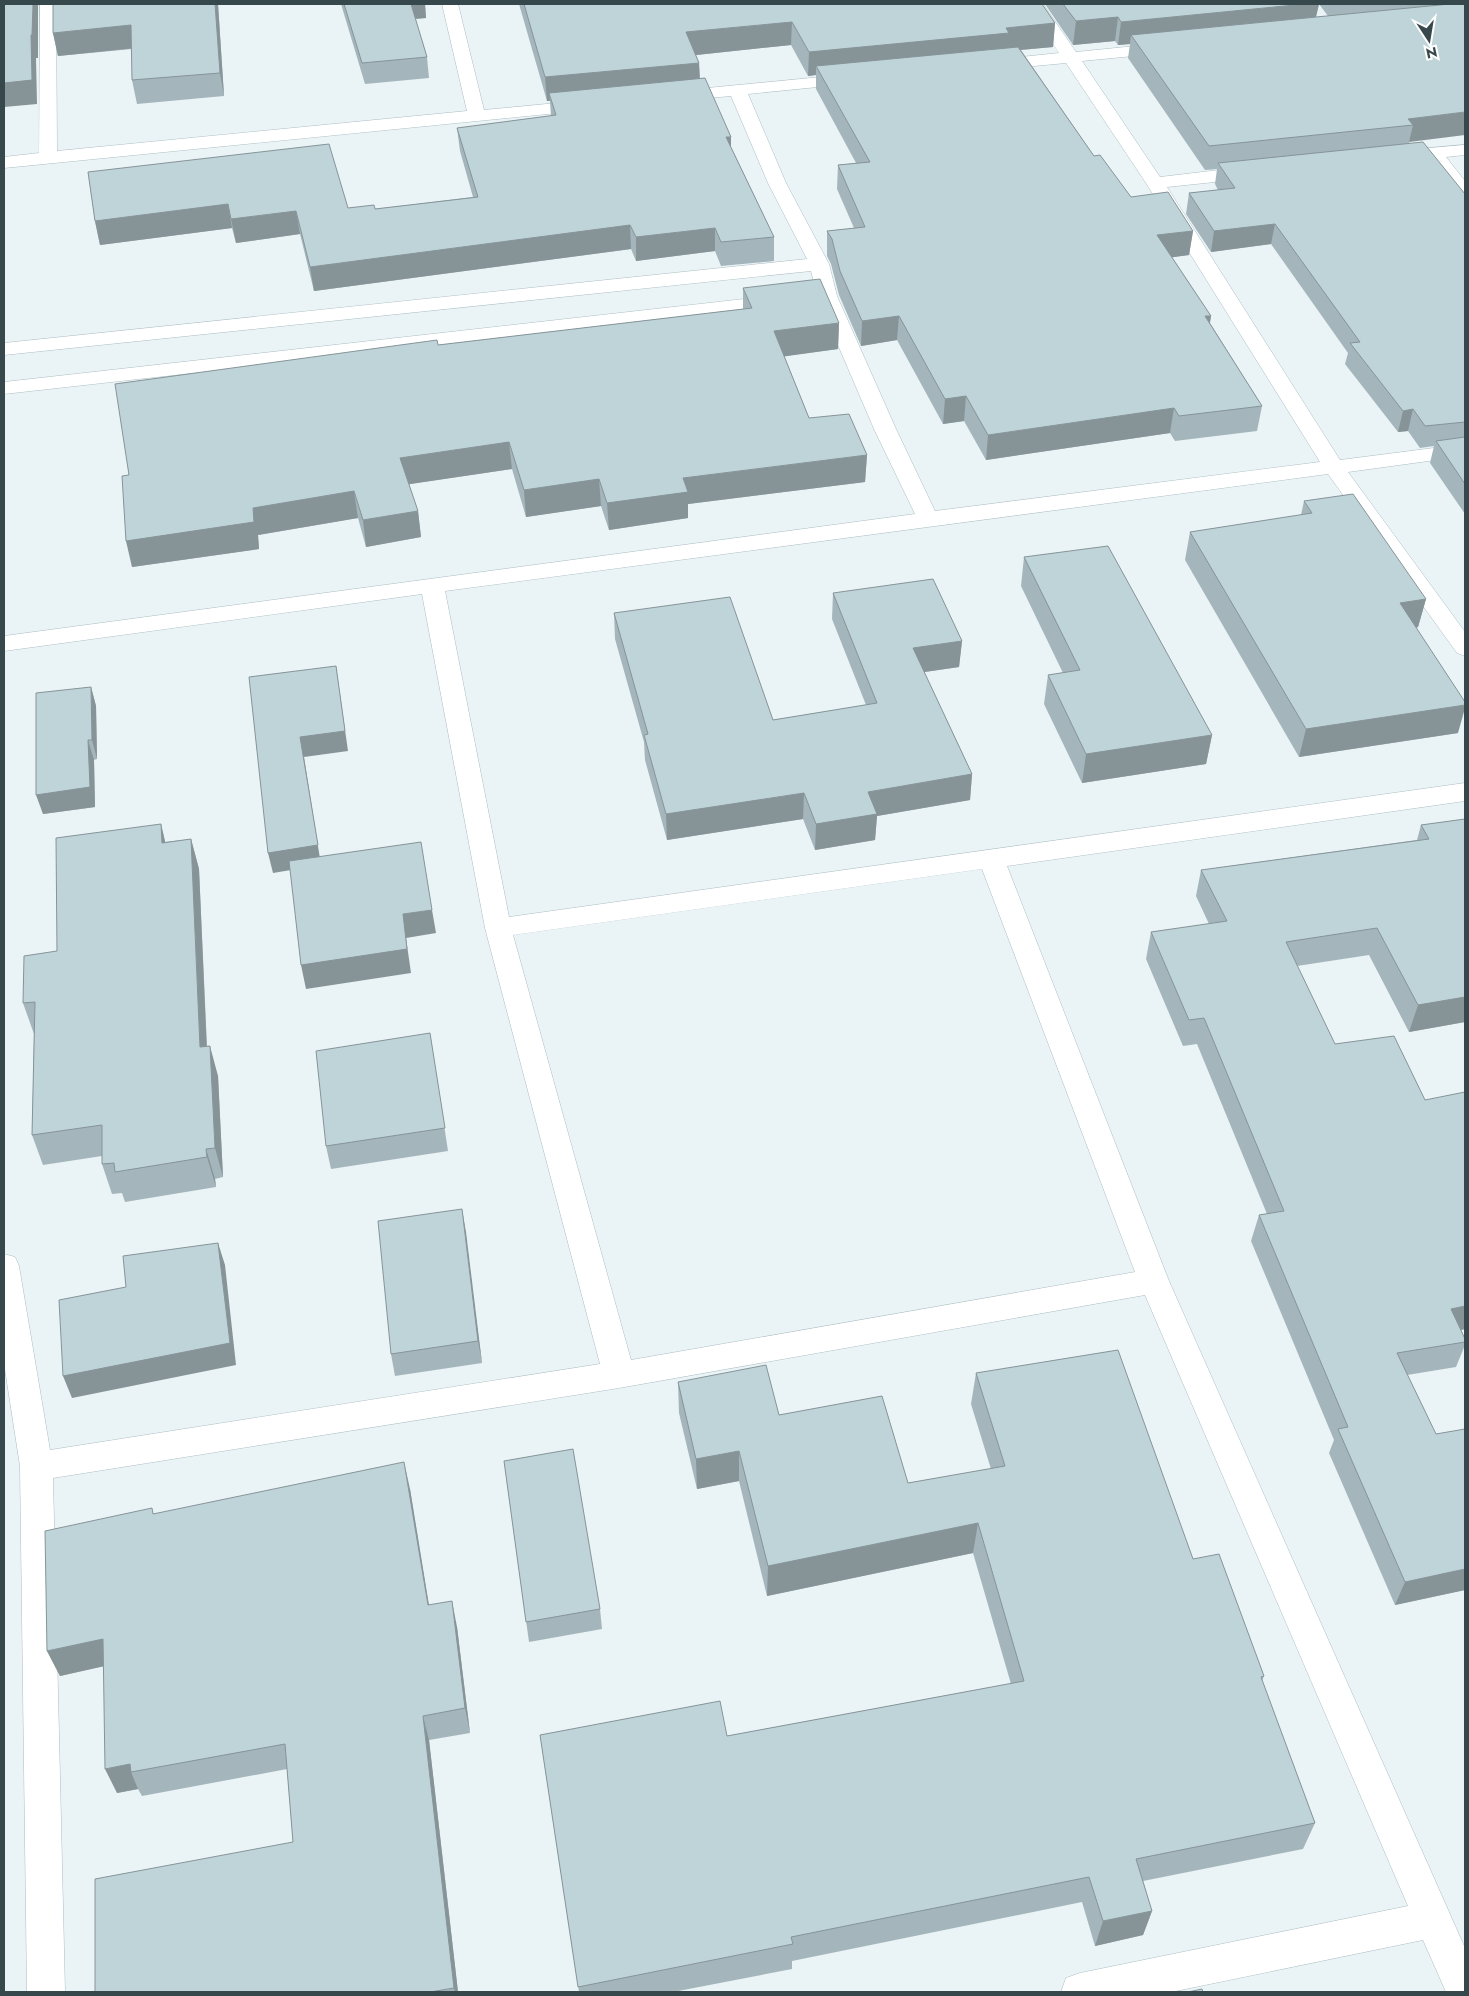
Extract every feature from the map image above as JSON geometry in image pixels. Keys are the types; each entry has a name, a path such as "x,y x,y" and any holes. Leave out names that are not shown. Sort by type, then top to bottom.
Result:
{"street":[{"path":"48,4 48,158"},
{"path":"450,4 477,116"},
{"path":"1035,4 1155,183 1334,466 1465,648"},
{"path":"972,67 1185,46"},
{"path":"660,98 864,78"},
{"path":"737,90 777,183 818,264 827,296 885,428 928,519"},
{"path":"4,162 602,104"},
{"path":"1376,159 1465,150"},
{"path":"1432,154 1465,192"},
{"path":"1155,183 1272,170"},
{"path":"4,349 818,264"},
{"path":"4,388 827,296"},
{"path":"4,643 928,519 1465,450"},
{"path":"432,586 498,928 619,1376"},
{"path":"498,928 1465,792"},
{"path":"992,860 1154,1281 1465,1992"},
{"path":"4,1266 36,1466 46,1992"},
{"path":"36,1466 619,1376 1154,1281"},
{"path":"1080,1992 1434,1919"}],"building":[{"path":"4,4 33,4 31,35 32,80 4,83"},
{"path":"53,4 215,4 220,73 132,80 131,25 53,33"},
{"path":"344,4 411,4 427,57 362,63"},
{"path":"524,4 1042,4 1055,23 1006,28 1009,33 809,52 792,22 686,32 699,63 545,77"},
{"path":"1063,4 1305,4 1121,22 1118,17 1076,21"},
{"path":"1465,4 1465,112 1408,119 1413,125 1209,146 1131,35"},
{"path":"1018,47 1094,156 1100,155 1131,197 1168,192 1193,231 1157,235 1211,316 1205,316 1262,406 1179,416 1174,408 988,435 966,396 945,399 899,316 862,321 840,271 832,239 827,231 865,227 838,165 870,162 816,66"},
{"path":"705,78 731,137 726,137 774,237 721,242 715,228 636,237 630,225 310,267 296,211 231,219 228,204 95,221 88,172 329,144 348,208 374,205 375,209 478,197 457,128 556,115 549,93"},
{"path":"1423,142 1465,194 1465,422 1425,426 1413,409 1403,411 1350,343 1360,342 1275,224 1214,231 1189,193 1235,188 1218,163"},
{"path":"820,279 839,323 774,331 809,418 849,414 867,455 683,478 688,492 607,503 599,479 524,490 509,442 400,458 418,511 363,520 354,491 253,508 254,522 126,541 122,476 129,475 115,384 437,340 438,345 752,308 743,288"},
{"path":"1465,437 1465,484 1436,441"},
{"path":"1353,494 1426,599 1400,603 1465,702 1465,705 1306,729 1190,532 1312,513 1304,501"},
{"path":"1108,546 1212,735 1086,754 1048,675 1080,670 1024,557"},
{"path":"933,579 962,641 913,648 972,774 868,792 877,814 816,824 804,793 666,814 644,735 648,734 614,613 730,597 773,720 877,703 833,593"},
{"path":"336,666 345,731 300,737 318,845 268,853 249,677"},
{"path":"91,687 92,740 88,740 90,787 36,795 36,693"},
{"path":"1465,819 1465,997 1418,1005 1377,928 1286,942 1335,1044 1394,1036 1425,1100 1465,1092 1465,1306 1451,1309 1465,1342 1397,1353 1436,1434 1465,1429 1465,1569 1405,1582 1338,1429 1348,1427 1259,1215 1284,1211 1204,1018 1189,1020 1151,932 1227,921 1201,870 1429,839 1421,825"},
{"path":"161,824 162,843 191,839 200,1047 210,1046 215,1148 206,1149 207,1157 115,1172 114,1163 102,1164 102,1125 32,1135 35,1002 23,1003 24,956 57,951 56,838"},
{"path":"421,842 432,910 403,914 407,949 301,965 289,861"},
{"path":"430,1033 445,1128 326,1146 316,1051"},
{"path":"462,1209 478,1341 391,1354 378,1221"},
{"path":"218,1243 230,1343 63,1376 59,1300 126,1287 123,1256"},
{"path":"1118,1350 1193,1559 1219,1554 1264,1676 1261,1677 1315,1823 1136,1859 1152,1911 1103,1921 1089,1877 791,1937 793,1944 578,1987 540,1735 720,1701 727,1736 1024,1681 978,1523 768,1566 739,1451 696,1459 678,1382 766,1365 779,1415 882,1396 908,1483 1005,1466 976,1373"},
{"path":"573,1449 600,1609 526,1622 504,1461"},
{"path":"404,1462 428,1605 452,1601 465,1708 423,1716 454,1988 430,1992 95,1992 95,1879 293,1842 285,1744 131,1772 130,1764 105,1769 103,1639 47,1651 45,1531 152,1508 153,1514"},
{"path":"1202,1989 1203,1992 1188,1992"}]}
